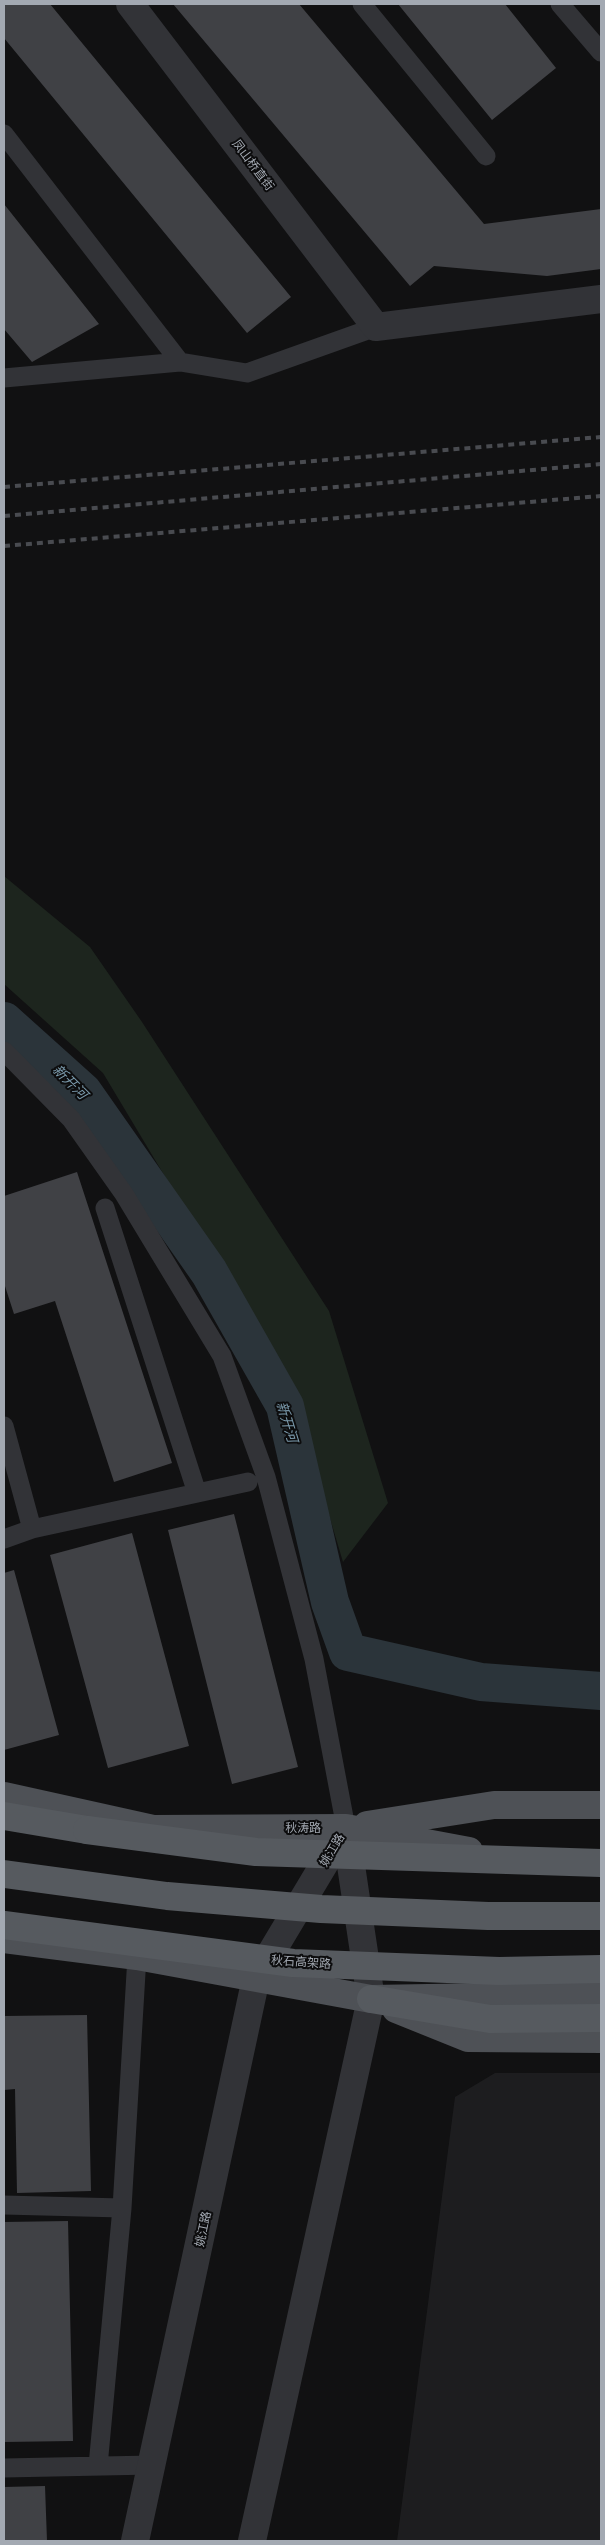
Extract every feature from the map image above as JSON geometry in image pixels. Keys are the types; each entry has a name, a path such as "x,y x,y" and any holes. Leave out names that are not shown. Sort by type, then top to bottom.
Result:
{"highway":[{"path":"4,1816 256,1852 601,1863"},
{"path":"4,1874 167,1896 322,1909 488,1916 601,1916"},
{"name":"秋石高架路","path":"4,1925 293,1963 499,1972 601,1969"},
{"path":"371,2000 490,2019 601,2018"}],"main road":[{"name":"秋涛路","path":"4,1796 153,1829 346,1828 601,1875"},
{"path":"346,1828 494,1804 601,1805"},
{"path":"4,1939 137,1956 371,2000 468,2038 601,2039"},
{"path":"371,2000 601,1995"}],"street":[{"name":"凤山桥直街","path":"130,4 376,327"},
{"path":"376,327 601,298"},
{"name":"姚江路","path":"135,2541 256,1978 346,1828"},
{"name":"姚江路","path":"252,2541 371,2000 346,1828"}],"lane":[{"path":"362,4 486,156"},
{"path":"560,4 601,52"},
{"path":"4,134 180,362"},
{"path":"4,378 180,362 247,373 376,327"},
{"path":"4,1051 76,1127 124,1194 222,1356 266,1477 314,1659 346,1828"},
{"path":"105,1208 197,1493"},
{"path":"4,1426 32,1529"},
{"path":"4,1539 32,1529 248,1482"},
{"path":"98,2466 122,2208 137,1956"},
{"path":"4,2204 122,2208"},
{"path":"4,2468 152,2465"}],"shaded area":[{"path":"4,876 90,947 142,1022 329,1311 388,1503 343,1562 291,1387 103,1073 4,984"},
{"path":"495,2073 601,2073 601,2541 397,2541 455,2097"}],"building":[{"path":"4,4 50,4 291,297 247,333 4,38"},
{"path":"173,4 299,4 484,224 601,209 601,269 547,276 434,266 410,286"},
{"path":"398,4 505,4 556,68 492,120"},
{"path":"4,204 99,324 32,362 4,329"},
{"path":"77,1172 172,1463 114,1482 55,1301 14,1314 4,1283 4,1196"},
{"path":"234,1514 298,1767 232,1784 168,1530"},
{"path":"132,1533 189,1746 108,1768 50,1555"},
{"path":"14,1570 59,1735 4,1750 4,1573"},
{"path":"87,2015 91,2191 17,2193 15,2089 4,2090 4,2016"},
{"path":"68,2221 73,2441 4,2442 4,2222"},
{"path":"45,2486 47,2541 4,2541 4,2487"}],"waterway":[{"name":"新开河","path":"4,1021 83,1092 209,1272 285,1406 330,1602 348,1652 481,1682 601,1691"}],"railway":[{"path":"4,487 601,437"},
{"path":"4,516 601,464"},
{"path":"4,546 601,496"}]}
